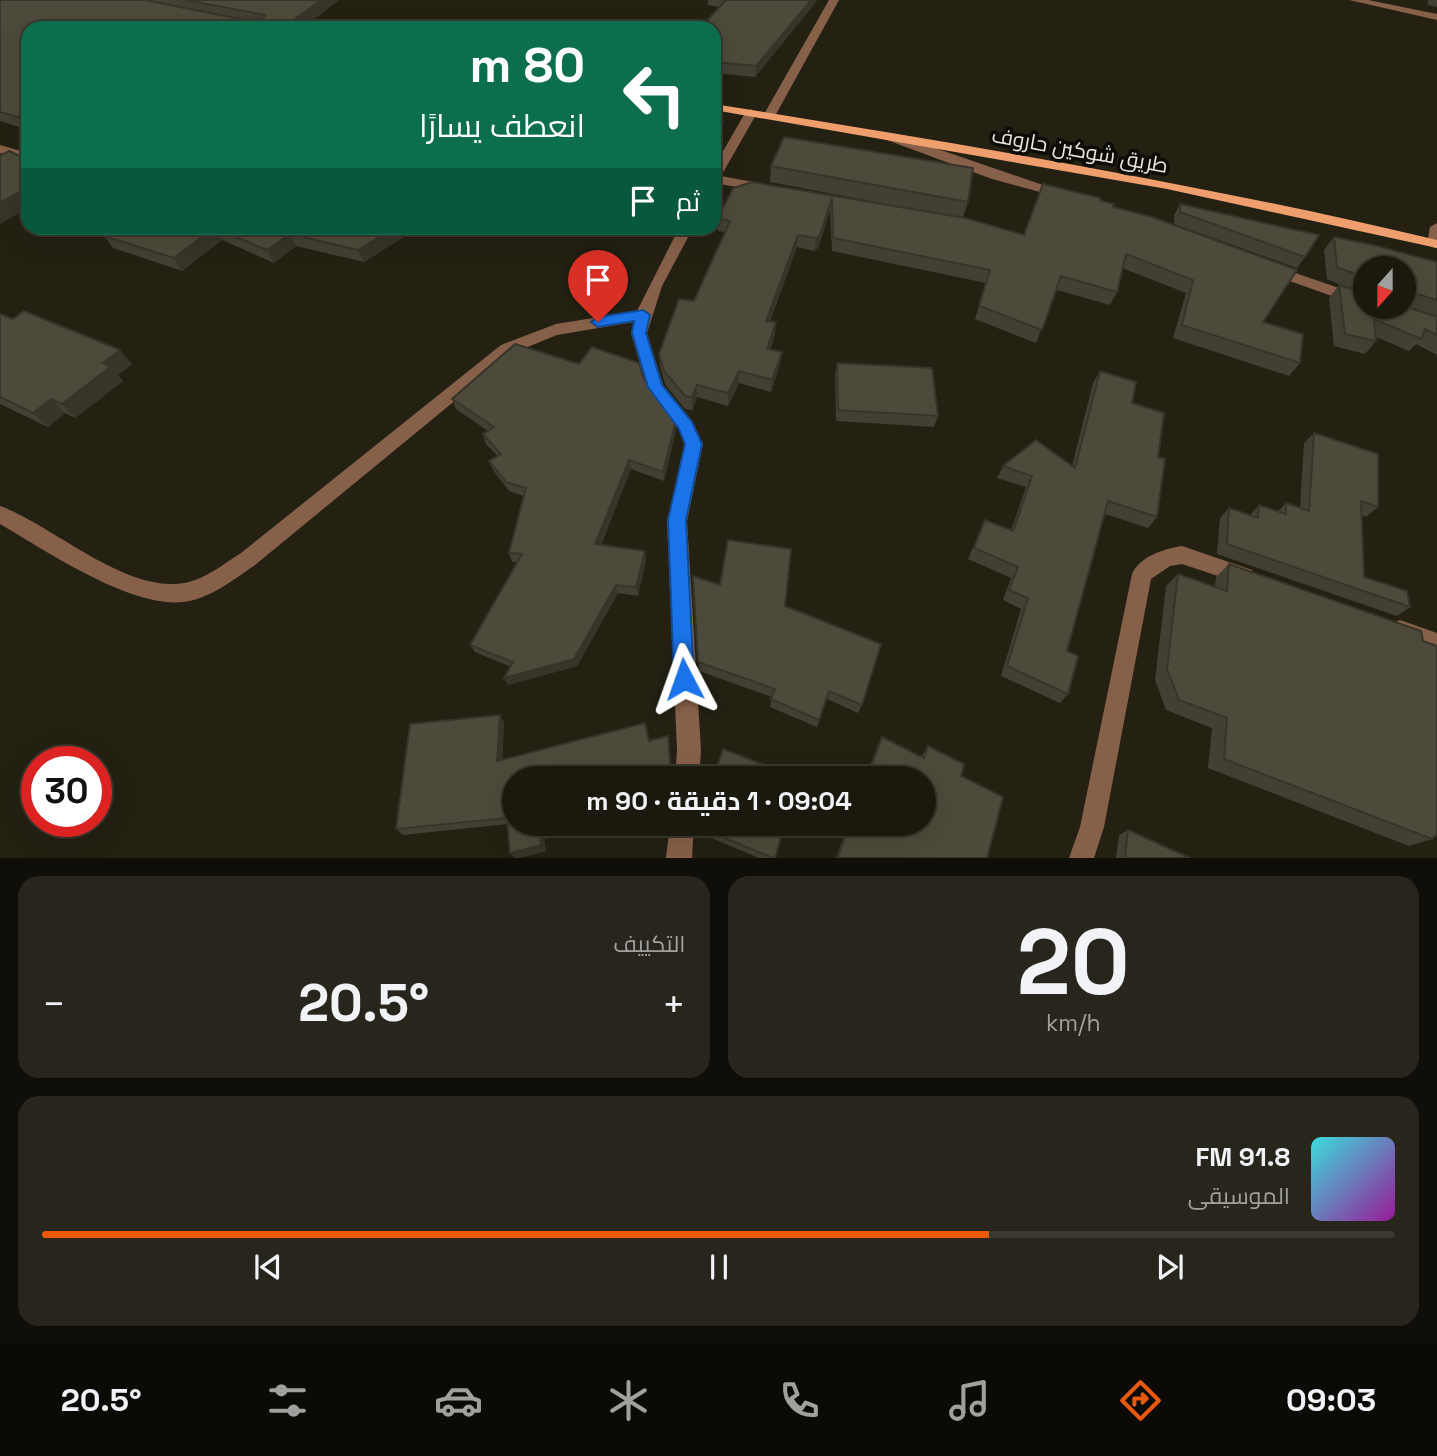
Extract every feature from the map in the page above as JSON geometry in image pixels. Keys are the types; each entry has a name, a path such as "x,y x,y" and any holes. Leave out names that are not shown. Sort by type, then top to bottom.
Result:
{"main road":[{"name":"طريق شوكين حاروف","path":"721,108 1077,168 1280,207 1435,244"}],"street":[{"path":"769,116 834,0"},
{"path":"1354,0 1437,17"},
{"path":"721,166 751,113"},
{"path":"891,137 998,176 1083,200"},
{"path":"0,149 21,155"},
{"path":"721,179 783,191"},
{"path":"1435,244 1437,227"},
{"path":"683,235 643,315 639,333 655,387 686,426 694,444 677,520 688,766"},
{"path":"1254,263 1353,298"},
{"path":"0,514 124,582 155,592 182,593 214,581 248,559 507,349 528,336 554,329 643,315"},
{"path":"1081,858 1092,827 1142,573 1165,558 1182,555 1259,580"},
{"path":"1386,625 1437,643"},
{"path":"679,858 681,836"}],"building":[{"path":"0,0 145,0 240,19 263,19 265,15 186,0 321,0 292,21 21,21 21,115 17,117 0,112"},
{"path":"726,0 811,0 756,66 721,63 721,21 706,21"},
{"path":"784,137 973,168 968,202 771,166"},
{"path":"9,151 21,157 21,191 0,203 0,156"},
{"path":"752,182 965,218 1024,235 1043,184 1100,198 1101,201 1114,204 1113,207 1152,217 1297,270 1263,322 1303,334 1300,363 1182,325 1193,280 1126,254 1117,292 1061,276 1042,330 979,306 990,270 833,238 832,198 820,235 816,238 798,235 766,321 776,322 767,349 782,352 772,380 739,371 728,393 697,385 692,397 685,396 664,371 659,354 679,299 694,301 730,221 721,219 721,212 733,188"},
{"path":"1180,204 1319,235 1305,257 1180,212"},
{"path":"106,235 205,235 174,258"},
{"path":"231,235 289,235 267,250"},
{"path":"294,235 383,235 358,250"},
{"path":"1334,237 1414,256 1353,256 1353,273 1337,267"},
{"path":"1416,256 1437,262 1437,300 1416,294"},
{"path":"1339,285 1353,289 1353,319 1374,319 1376,341 1345,334"},
{"path":"1416,310 1437,317 1437,335 1425,329 1421,339 1374,319 1416,319"},
{"path":"24,311 120,350 103,363 111,366 62,404 51,399 33,413 0,397 0,314 13,319"},
{"path":"515,344 579,364 592,347 639,363 644,379 676,420 663,472 629,460 595,544 645,551 636,587 616,585 574,659 504,678 513,662 470,645 522,554 509,553 526,488 506,482 489,461 501,454 483,434 494,427 452,399"},
{"path":"837,363 932,368 938,416 838,410"},
{"path":"1100,371 1136,382 1132,403 1164,413 1158,457 1165,459 1157,517 1108,501 1067,651 1078,656 1068,694 1007,666 1028,598 1009,590 1018,567 974,548 985,520 1013,531 1032,476 1003,466 1036,440 1075,468"},
{"path":"1314,433 1378,454 1378,507 1361,501 1364,577 1407,591 1410,607 1227,544 1229,508 1258,518 1259,505 1286,514 1286,503 1309,511"},
{"path":"728,540 791,549 785,606 881,644 862,705 829,691 819,720 771,699 775,689 698,662 693,576 720,585"},
{"path":"1229,564 1421,631 1423,641 1437,646 1437,834 1432,839 1224,759 1227,718 1179,700 1167,669 1178,574 1227,591"},
{"path":"500,715 497,761 645,723 649,741 668,736 670,766 502,766 502,818 396,829 410,724"},
{"path":"882,737 924,758 928,746 964,764 961,776 1003,797 987,858 840,858 838,856 846,836 936,836 936,766 872,766"},
{"path":"723,749 767,766 717,766"},
{"path":"1128,830 1190,858 1125,858"},
{"path":"509,836 540,836 541,845 510,853"},
{"path":"720,836 781,836 773,858"}],"route":[{"path":"598,322 643,315 639,333 645,361 655,387 686,426 694,444 685,473 677,520 684,679"}]}
